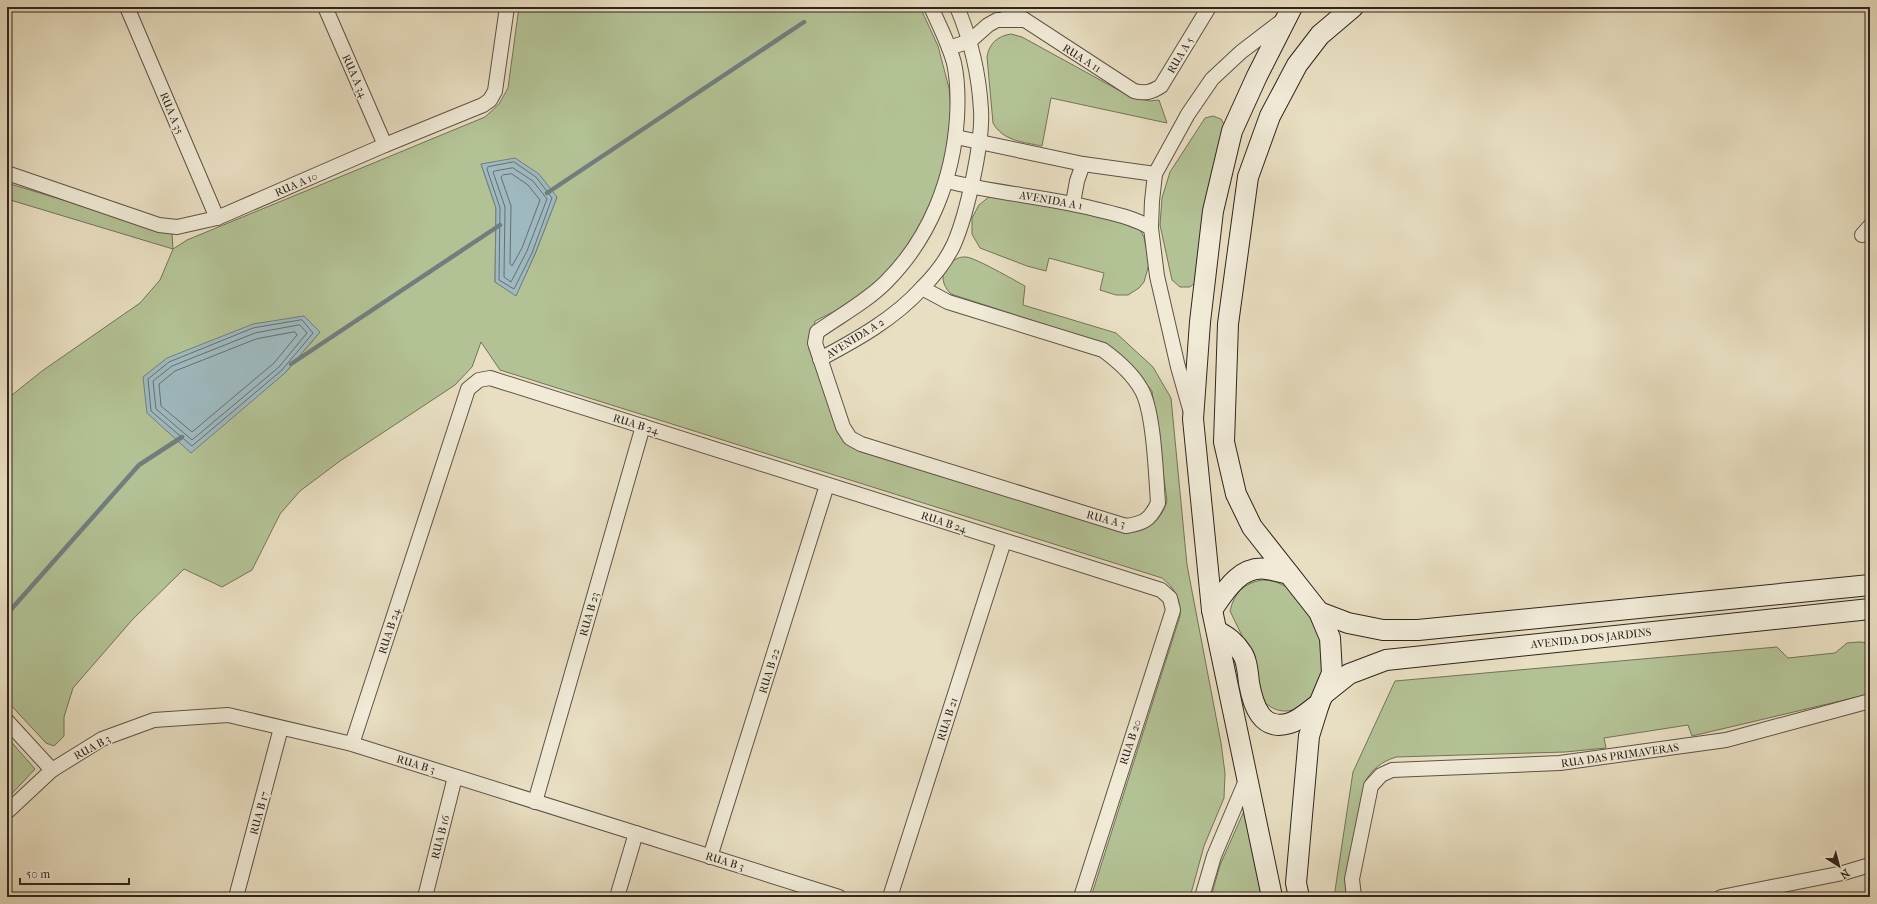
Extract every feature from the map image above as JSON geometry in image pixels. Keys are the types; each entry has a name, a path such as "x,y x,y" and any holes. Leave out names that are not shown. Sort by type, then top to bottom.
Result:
{"street":[{"name":"RUA A 35","path":"127,7 217,218"},
{"name":"RUA A 34","path":"325,7 385,145"},
{"name":"RUA A 10","path":"7,173 159,225 177,228 217,218 385,145 483,105 490,100 495,91 507,7"},
{"name":"AVENIDA A 2","path":"931,7 949,48 954,64 958,98 956,137 947,181 925,232 905,260 886,282 861,304 817,332 814,343 820,359 868,332 900,309 922,288 942,263 954,244 970,187 979,142 981,111 978,79 970,41 957,7"},
{"name":"RUA A 11","path":"1005,7 1134,90 1142,93"},
{"name":"RUA A 5","path":"1142,93 1153,91 1161,86 1209,7"},
{"path":"1299,897 1296,883 1309,736 1320,700 1332,673 1330,638 1319,612 1252,527 1236,494 1224,442 1228,324 1248,177 1270,116 1297,65 1320,35 1353,7"},
{"path":"1193,419 1178,367 1157,276 1151,228 1155,174 1188,114 1212,79 1241,52 1290,12"},
{"path":"1272,897 1212,610 1193,419 1200,322 1215,204 1232,131 1257,76 1290,12"},
{"path":"949,48 970,41 985,27 997,20 1023,20"},
{"path":"956,137 1083,164 1155,174"},
{"path":"1073,202 1077,181 1083,164"},
{"name":"AVENIDA A 1","path":"947,181 970,187 1073,202 1137,220 1151,228"},
{"name":"RUA A 3","path":"820,359 843,427 850,438 861,444 1126,526 1141,524 1152,515 1158,503 1150,418 1142,391 1124,366 1103,350 948,302 922,288"},
{"name":"RUA B 24","path":"352,744 468,389 479,380 490,378 1161,590"},
{"name":"RUA B 23","path":"536,802 643,426"},
{"name":"RUA B 22","path":"710,857 827,485"},
{"name":"RUA B 21","path":"890,897 1004,541"},
{"path":"1212,610 1233,581 1248,572 1266,568 1289,574"},
{"path":"1319,612 1348,623 1383,630 1418,630 1870,585"},
{"name":"RUA B 20","path":"1081,897 1173,610 1170,598 1161,590"},
{"name":"AVENIDA DOS JARDINS","path":"1217,631 1232,639 1243,654 1252,699 1256,711 1264,720 1277,725 1291,723 1349,674 1386,660 1870,609"},
{"name":"RUA DAS PRIMAVERAS","path":"1354,897 1352,879 1371,786 1381,775 1392,770 1560,763 1726,740 1870,701"},
{"name":"RUA B 3","path":"7,812 52,770 102,739 154,720 228,715 352,744 636,833 809,892 839,897"},
{"path":"7,721 52,770"},
{"name":"RUA B 17","path":"236,897 281,728"},
{"name":"RUA B 16","path":"425,897 455,777"},
{"path":"1202,897 1214,856 1247,778"},
{"path":"618,897 636,833"},
{"path":"1721,897 1843,873 1870,865"}],"green space":[{"path":"519,7 920,7 938,46 949,88 951,110 948,154 929,213 896,263 867,291 815,321 809,349 838,429 862,452 1128,533 1142,530 1153,524 1161,514 1167,501 1152,391 1128,363 1105,344 951,294 944,284 944,272 950,263 959,258 966,257 978,261 1025,286 1023,305 1116,333 1153,367 1171,398 1187,565 1221,743 1225,773 1224,798 1204,846 1190,897 1091,897 1180,616 1178,600 1174,590 1162,578 500,370 481,342 472,367 455,385 340,461 300,491 280,514 252,570 222,587 184,569 133,619 73,688 64,717 64,736 54,746 46,743 7,701 7,399 42,371 140,303 160,280 173,249 187,240 485,117 499,104 508,88","holes":["481,164 557,197 535,254 516,295 495,282 496,208","303,316 320,332 285,373"]},
{"path":"1011,34 1022,37 1133,98 1150,101 1159,100 1167,123 1051,98 1042,146 1014,140 1002,134 993,123 987,57 994,41"},
{"path":"1213,116 1221,119 1226,128 1197,281 1190,287 1180,287 1172,280 1160,225 1162,198 1170,172 1205,118"},
{"path":"7,183 172,233 173,249 7,199"},
{"path":"990,196 1125,220 1139,228 1144,237 1149,264 1144,282 1139,288 1128,295 1116,295 1100,290 1104,273 1049,258 1046,271 1027,266 980,248 972,234 972,218 979,205"},
{"path":"1262,580 1268,580 1280,584 1290,590 1313,614 1320,627 1322,676 1318,686 1305,703 1298,708 1289,711 1270,707 1261,699 1245,642 1230,611 1237,594 1245,586"},
{"path":"1847,643 1870,643 1870,694 1692,736 1688,725 1604,738 1606,748 1565,752 1396,757 1386,761 1371,773 1365,782 1346,879 1348,897 1334,897 1353,772 1395,681 1777,647 1788,658 1835,653"},
{"path":"7,737 35,769 7,799"},
{"path":"1245,809 1263,897 1211,897 1220,865"}],"water":[{"path":"515,158 539,174 557,197 535,254 516,296 495,282 496,208 481,164"},
{"path":"304,316 320,332 285,373 191,453 147,413 143,377 167,358 253,324"}],"waterway":[{"path":"547,193 804,22"},
{"path":"291,364 500,225"},
{"path":"7,614 139,465 182,437"}]}
